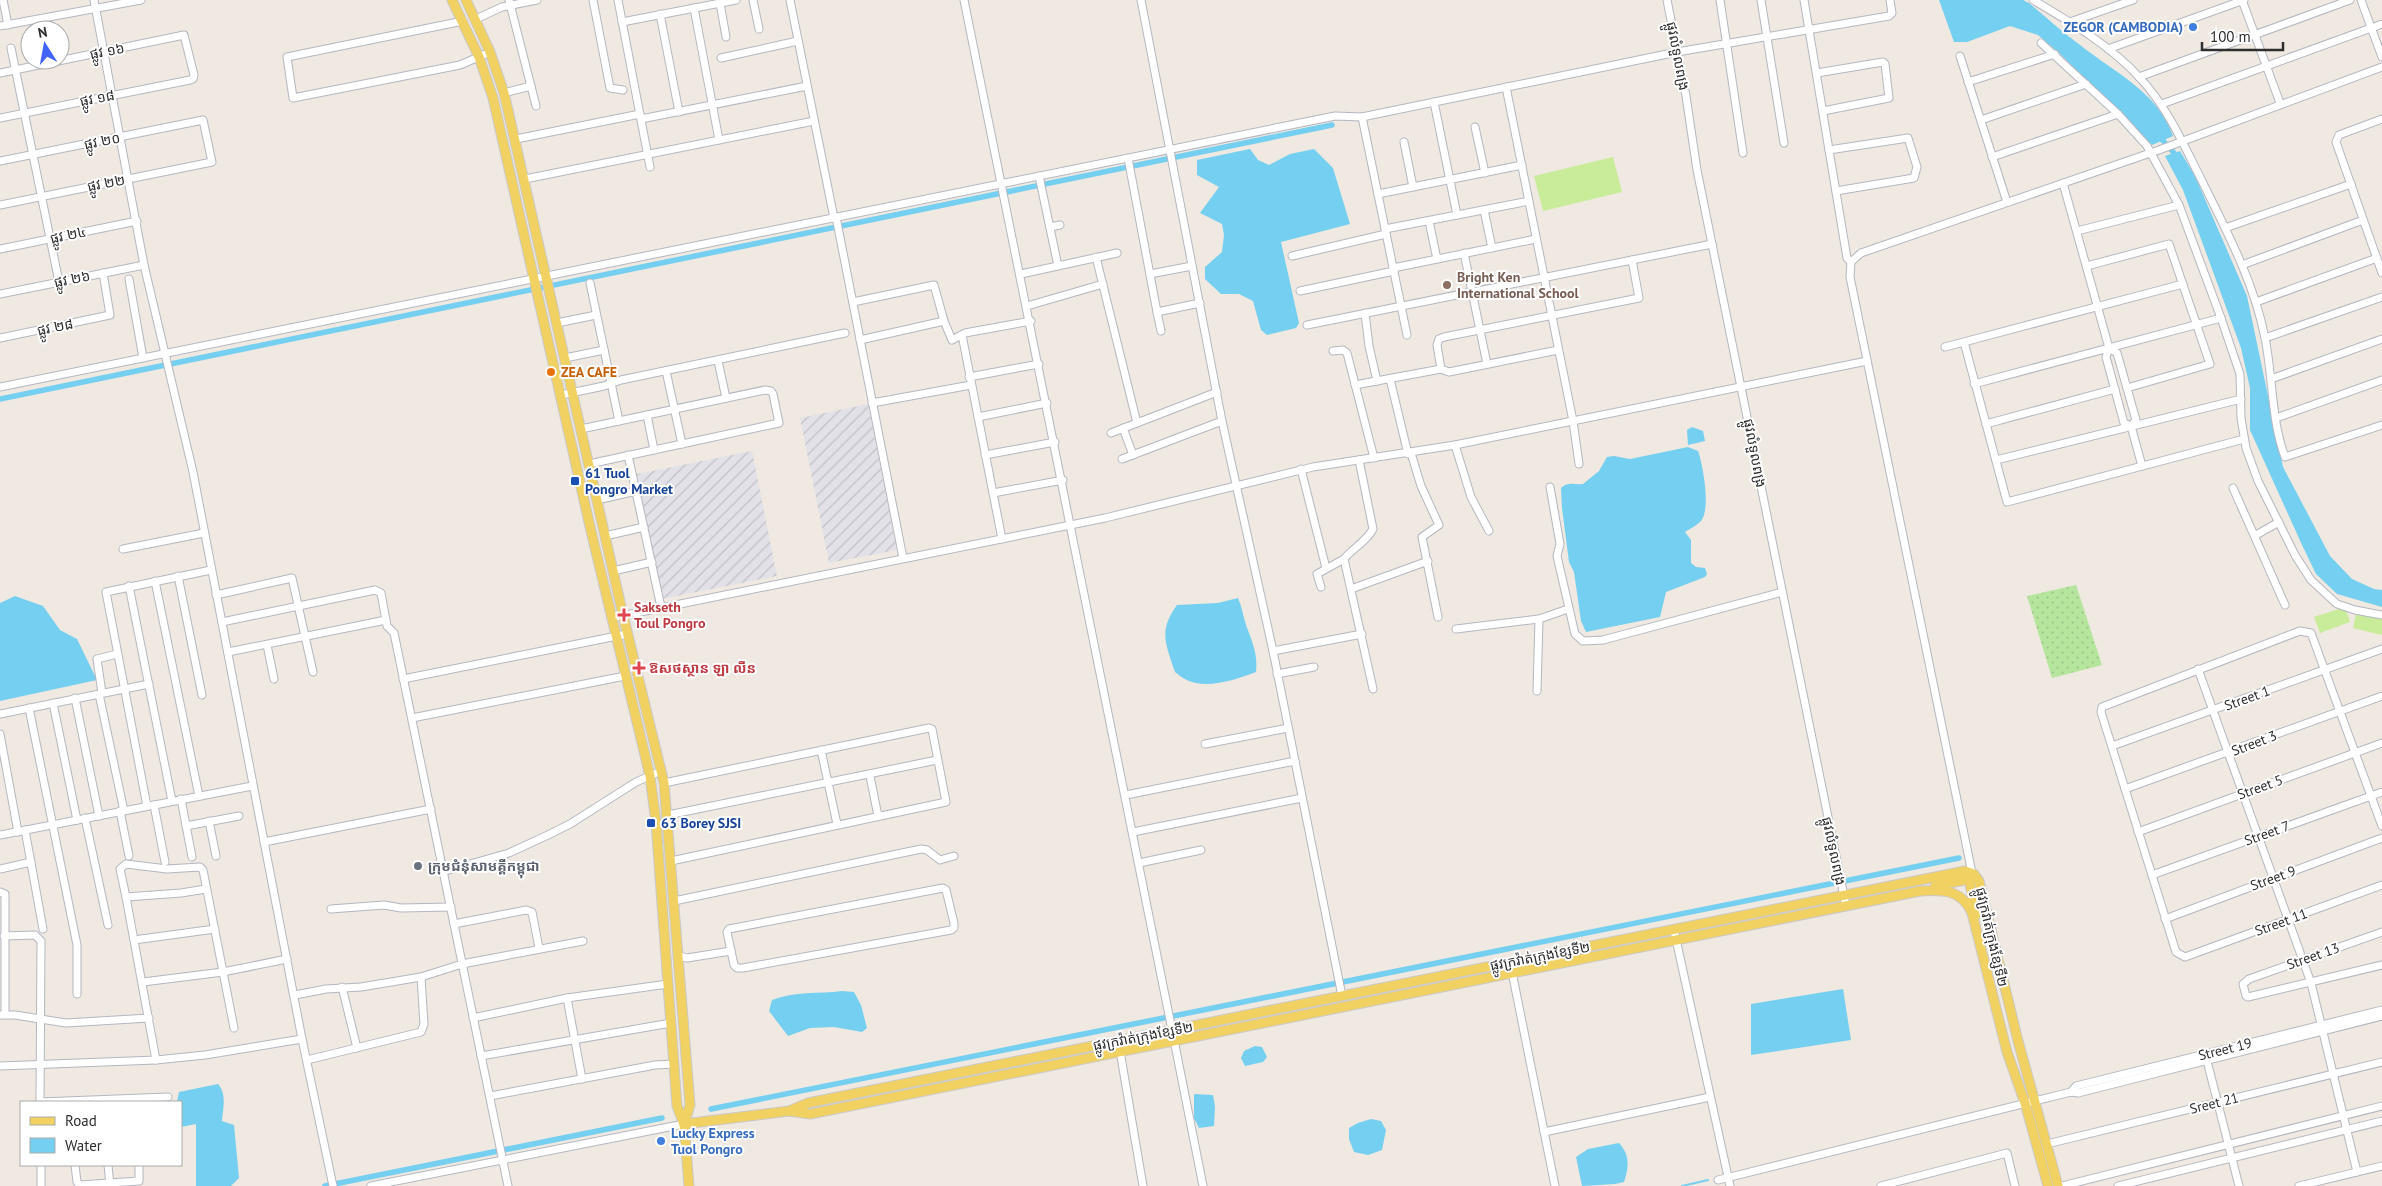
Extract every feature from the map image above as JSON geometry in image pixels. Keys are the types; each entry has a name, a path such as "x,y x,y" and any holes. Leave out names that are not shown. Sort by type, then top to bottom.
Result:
{"main road":[{"path":"452,0 479,56 494,98 615,637 650,776 656,822 674,1064 678,1106 684,1124 689,1186"},
{"path":"466,0 490,52 504,93 516,139 627,634 664,783 672,861 690,1105 684,1124"},
{"name":"ផ្លូវក្រវ៉ាត់ក្រុងខ្សែទី២","path":"684,1124 788,1111 817,1101 1170,1022 1510,962 1674,930 1842,891 1959,872 1979,881 2048,1186"},
{"path":"1920,891 1970,876 1976,907 1976,925"},
{"name":"ផ្លូវក្រវ៉ាត់ក្រុងខ្សែទី២","path":"788,1111 810,1114 1920,891 1945,890 1958,894 1970,907 2007,1052 2046,1144 2060,1186"},
{"path":"1341,993 1344,1006"},
{"path":"1170,1022 1174,1040"}],"street":[{"path":"3,0 8,25"},
{"path":"94,0 144,265 193,472 252,786 295,995 302,1039 333,1183"},
{"path":"0,26 141,0"},
{"path":"476,19 510,3 536,0"},
{"path":"593,0 610,88 623,90"},
{"path":"618,0 650,167"},
{"path":"622,22 736,0"},
{"path":"753,0 758,30"},
{"path":"790,0 853,302 903,558"},
{"path":"964,0 1031,320 1170,1022"},
{"path":"1141,0 1222,421 1277,674 1341,993"},
{"name":"ផ្លូវលំទួលពង្រ","path":"1667,0 1712,244 1846,906"},
{"path":"1720,0 1743,153"},
{"path":"1761,0 1784,143"},
{"path":"1804,0 1847,258 1851,262"},
{"path":"0,387 143,358 535,286 836,221 1003,188 1040,178 1172,154 1335,116 1362,117 1677,52 1889,16 1892,13 1890,0"},
{"path":"2033,0 2070,22 2108,49 2139,77 2162,104 2177,128 2178,143 2225,228 2242,264 2256,302 2265,338 2276,418 2284,455 2288,458 2382,425"},
{"path":"2070,22 2133,0"},
{"path":"2108,49 2243,0 2280,104"},
{"path":"2139,77 2350,0"},
{"path":"2361,0 2382,57"},
{"path":"510,3 536,106"},
{"path":"720,3 726,37"},
{"path":"694,8 719,140"},
{"path":"660,14 679,112"},
{"path":"463,20 287,57 293,98 460,65 490,52"},
{"path":"2162,104 2382,24"},
{"name":"ផ្លូវ ១៦","path":"0,73 184,36 193,79"},
{"path":"721,58 798,41"},
{"path":"2042,43 2118,114 2151,153 2179,204 2240,374 2244,439 2258,481 2311,580 2325,594 2346,607 2382,615"},
{"path":"11,48 59,282"},
{"path":"1968,82 2054,54"},
{"path":"1960,56 2007,202"},
{"path":"1817,73 1883,62 1885,64 1889,98 1822,110"},
{"path":"1970,876 1850,277 1851,262 1860,252 2151,153 2382,67"},
{"name":"ផ្លូវ ១៨","path":"0,118 193,79"},
{"path":"1980,120 2086,84"},
{"path":"504,93 531,86"},
{"path":"516,139 640,116 679,112 807,86"},
{"path":"1506,87 1573,421 1579,464"},
{"path":"1434,102 1457,215"},
{"path":"1992,157 2118,114"},
{"path":"1362,117 1407,335"},
{"path":"2382,119 2339,136 2336,139 2336,145 2382,274"},
{"name":"ផ្លូវ ២០","path":"0,161 203,120 212,162"},
{"path":"525,179 814,121"},
{"path":"1476,127 1485,173"},
{"path":"1829,150 1908,138 1917,167 1914,178 1836,191"},
{"path":"1404,142 1413,187"},
{"name":"ផ្លូវ ២២","path":"0,205 212,162"},
{"path":"1128,163 1161,332"},
{"path":"1378,194 1522,165"},
{"path":"1040,178 1058,266"},
{"path":"2063,182 2109,348 2106,357 2124,423 2131,426"},
{"path":"2225,228 2351,184"},
{"path":"1292,256 1429,221 1529,201"},
{"path":"2077,231 2179,204"},
{"path":"1484,210 1492,248"},
{"path":"2242,264 2363,220"},
{"name":"ផ្លូវ ២៤","path":"0,249 137,221"},
{"path":"1429,221 1437,259"},
{"path":"1050,227 1060,225"},
{"path":"1300,291 1437,259 1536,239"},
{"path":"1307,325 1712,244"},
{"path":"2087,266 2169,244 2210,364 2127,388"},
{"path":"1021,274 1117,252"},
{"path":"1464,254 1487,364"},
{"path":"1096,257 1137,423"},
{"path":"2256,302 2377,258"},
{"path":"1441,369 1437,345 1439,339 1480,329 1639,298 1632,260"},
{"name":"ផ្លូវ ២៦","path":"0,294 144,265"},
{"path":"1150,274 1192,266"},
{"name":"ផ្លូវ ២៨","path":"0,338 110,315 102,273"},
{"path":"129,279 143,358"},
{"path":"590,283 619,420"},
{"path":"1027,306 1103,284"},
{"path":"1945,347 2183,284"},
{"path":"853,302 934,285 944,321 952,340 962,335 1031,320"},
{"path":"2265,338 2382,297"},
{"path":"1157,312 1200,303"},
{"path":"1366,313 1369,346 1377,381"},
{"path":"557,324 596,315"},
{"path":"1974,384 2221,318"},
{"path":"860,340 944,321"},
{"path":"561,395 845,333"},
{"path":"962,335 1002,539"},
{"path":"2272,379 2382,339"},
{"path":"1964,342 2008,502 2244,439"},
{"path":"2109,348 2117,353 2127,388 2136,420 2131,426"},
{"path":"565,358 604,350"},
{"path":"1333,351 1345,350 1374,458"},
{"path":"1355,385 1441,369 1449,372 1558,350"},
{"path":"718,361 726,398"},
{"path":"611,618 1114,516 1301,469 1455,445 1867,361"},
{"path":"872,403 1039,364"},
{"path":"666,371 682,444"},
{"path":"1390,379 1410,453 1421,486 1439,526 1422,537 1438,617"},
{"path":"2276,418 2382,380"},
{"path":"1986,424 2115,389"},
{"path":"581,429 765,390 771,390 779,423 589,464"},
{"path":"1111,433 1217,392"},
{"path":"1996,460 2241,399"},
{"path":"978,417 1047,403"},
{"path":"647,415 654,450"},
{"path":"1122,459 1222,421"},
{"path":"2131,426 2142,466"},
{"path":"1123,428 1133,455"},
{"path":"985,455 1055,442"},
{"path":"1455,445 1470,497 1489,531"},
{"path":"628,455 661,607"},
{"path":"1321,588 1316,575 1344,559 1353,548 1368,538 1373,529 1359,460"},
{"path":"1301,469 1326,568"},
{"path":"993,493 1063,480"},
{"path":"1550,487 1560,544 1557,556 1568,609 1575,634 1583,641 1604,640 1782,592"},
{"path":"2234,488 2256,535 2285,606"},
{"path":"597,500 636,491"},
{"path":"2256,535 2279,522"},
{"path":"605,536 644,527"},
{"path":"123,549 204,533"},
{"path":"1344,559 1373,689"},
{"path":"1352,589 1428,561"},
{"path":"613,570 652,562"},
{"path":"165,862 124,689 106,592 211,570"},
{"path":"178,576 202,694"},
{"path":"216,595 292,578 313,672"},
{"path":"155,581 199,796"},
{"path":"129,586 172,801"},
{"path":"222,622 375,590 381,593 387,626 394,633 508,1186"},
{"path":"1456,629 1539,619 1568,609"},
{"path":"1537,691 1539,619"},
{"path":"228,652 386,620"},
{"path":"2165,919 2101,712 2102,707 2300,631 2307,631 2311,633 2382,826"},
{"path":"403,680 627,634"},
{"path":"1272,651 1362,634"},
{"path":"266,645 274,678"},
{"name":"Street 1","path":"2112,746 2382,649"},
{"path":"117,654 97,658 100,693 129,856"},
{"path":"1277,674 1314,667"},
{"path":"2198,669 2312,983 2357,1172"},
{"path":"412,718 625,676"},
{"path":"0,714 149,684"},
{"name":"Street 3","path":"2125,789 2382,696"},
{"path":"75,698 99,816"},
{"path":"52,703 77,820"},
{"path":"29,708 77,945 77,994"},
{"path":"664,783 929,728 932,729 946,802 672,861"},
{"path":"1205,744 1288,728"},
{"path":"0,734 31,862 43,929"},
{"name":"Street 5","path":"2138,832 2382,743"},
{"path":"820,750 837,824"},
{"path":"668,815 870,776 938,760"},
{"path":"1126,795 1295,761"},
{"path":"444,871 509,853 570,824 636,782 661,771"},
{"path":"870,776 878,816"},
{"path":"0,835 252,786"},
{"name":"Street 7","path":"2152,875 2382,792"},
{"path":"1133,832 1302,798"},
{"path":"181,799 192,858"},
{"path":"264,842 431,809"},
{"path":"186,826 239,816"},
{"path":"85,818 108,925"},
{"path":"210,821 216,856"},
{"name":"Street 9","path":"2165,919 2382,838"},
{"path":"674,901 921,849 927,850 940,860 954,856"},
{"path":"1139,863 1201,850"},
{"path":"0,868 31,862"},
{"path":"156,1060 143,982 120,869 126,864 167,869 200,867 203,870 234,1028"},
{"name":"Street 11","path":"2165,919 2176,952 2180,956 2185,957 2382,885"},
{"path":"938,888 946,890 954,923 954,928 950,930 742,968 737,968 734,965 731,951 727,932 732,928 938,888"},
{"path":"126,897 206,889"},
{"path":"0,892 5,894 2,1015 66,1024 149,1018"},
{"path":"331,909 384,905 401,908 451,908"},
{"path":"454,924 526,910 532,912 539,948"},
{"path":"134,940 215,929"},
{"path":"1674,930 1730,1186"},
{"name":"Street 13","path":"2312,983 2248,997 2244,990 2245,982 2303,959 2382,932"},
{"path":"4,936 36,935 41,941 40,1101"},
{"path":"295,995 421,977 462,964 583,940"},
{"path":"679,956 687,958 731,951"},
{"path":"143,982 223,972 287,959"},
{"path":"1510,962 1555,1186"},
{"path":"2312,983 2382,965"},
{"path":"307,1060 421,1032 423,1030 421,977"},
{"path":"473,1018 567,998 668,984"},
{"path":"342,987 357,1048"},
{"path":"567,998 582,1079"},
{"name":"Street 19","path":"1718,1180 2071,1092 2076,1086 2206,1057 2322,1028 2382,1010"},
{"name":"Street 19","path":"2322,1028 2382,1016"},
{"path":"481,1056 671,1023"},
{"path":"0,1066 156,1060 205,1055 302,1039"},
{"path":"1174,1040 1203,1186"},
{"path":"1120,1051 1143,1186"},
{"path":"2206,1057 2239,1186"},
{"name":"Sreet 21","path":"2046,1144 2382,1062"},
{"path":"490,1096 674,1064"},
{"path":"103,1101 168,1097"},
{"path":"1544,1132 1710,1097"},
{"path":"2060,1186 2382,1106"},
{"path":"2118,1186 2382,1121"},
{"path":"371,1186 502,1153 684,1124"},
{"path":"1881,1186 2007,1153 2015,1186"},
{"path":"41,1166 41,1186"},
{"path":"75,1166 77,1182 80,1185 110,1185 140,1181 139,1166"},
{"path":"108,1166 110,1185"},
{"path":"2299,1186 2382,1166"}],"shaded area":[{"path":"868,404 897,550 829,563 800,418"},
{"path":"752,451 777,576 662,599 637,474"}],"green space":[{"path":"1613,157 1622,192 1543,211 1534,176"},
{"path":"2076,585 2102,665 2052,678 2027,596"},
{"path":"2345,607 2350,622 2320,633 2314,617"},
{"path":"2356,613 2382,619 2382,635 2353,628"}],"water":[{"path":"1939,0 2023,0 2029,3 2067,35 2134,84 2146,95 2157,107 2173,136 2152,145 2059,53 2038,35 2010,26 1967,42 1954,42"},
{"path":"1250,149 1258,160 1269,165 1290,154 1314,149 1333,168 1350,224 1281,242 1299,323 1296,328 1267,335 1261,330 1253,301 1239,294 1221,294 1205,279 1205,267 1222,252 1224,235 1222,224 1200,213 1219,187 1197,175 1197,160"},
{"path":"2180,151 2195,176 2247,296 2283,467 2330,556 2352,579 2374,589 2382,590 2382,607 2337,594 2316,574 2250,430 2250,388 2241,348 2183,190 2165,156"},
{"path":"1692,427 1703,431 1705,441 1688,445 1687,430"},
{"path":"1688,447 1698,451 1704,476 1706,497 1704,515 1701,521 1685,532 1691,540 1691,563 1696,567 1705,568 1707,574 1705,577 1666,592 1660,617 1586,632 1581,621 1574,572 1569,562 1561,488 1569,484 1583,484 1599,471 1607,457 1614,456 1630,459"},
{"path":"15,596 43,606 60,630 77,639 97,680 0,701 0,603"},
{"path":"1238,598 1254,648 1256,672 1232,680 1205,684 1189,681 1175,672 1167,645 1166,630 1167,622 1177,605 1218,603"},
{"path":"1843,989 1851,1040 1751,1055 1751,1004"},
{"path":"842,991 854,992 861,1005 867,1028 862,1032 834,1027 810,1028 788,1036 769,1011 772,1000 781,997"},
{"path":"1255,1046 1262,1047 1267,1057 1263,1062 1245,1066 1241,1058 1244,1051"},
{"path":"218,1084 221,1088 224,1107 222,1121 234,1125 239,1178 231,1186 196,1186 196,1124 182,1127 182,1101 177,1101 179,1092"},
{"path":"1194,1094 1213,1095 1215,1106 1214,1126 1199,1128 1194,1118"},
{"path":"1371,1119 1381,1121 1386,1130 1382,1150 1368,1155 1354,1152 1349,1139 1349,1128"},
{"path":"1619,1143 1628,1161 1624,1182 1582,1186 1576,1157 1588,1149"}],"waterway":[{"path":"0,399 1332,125"},
{"path":"2158,135 2174,153 2176,159"},
{"path":"711,1109 1959,858"},
{"path":"325,1186 662,1118"},
{"path":"1682,1186 1708,1180"}],"place":[{"name":"ZEGOR (CAMBODIA)","path":"2193,27"},
{"name":"Bright Ken International School","path":"1447,285"},
{"name":"ZEA CAFE","path":"551,372"},
{"name":"61 Tuol Pongro Market","path":"575,481"},
{"name":"Sakseth Toul Pongro","path":"624,615"},
{"name":"ឱសថស្ថាន ឡា លីន","path":"639,668"},
{"name":"63 Borey SJSI","path":"651,823"},
{"name":"ក្រុមជំនុំសាមគ្គីកម្ពុជា","path":"418,866"},
{"name":"Lucky Express Tuol Pongro","path":"661,1141"}]}
